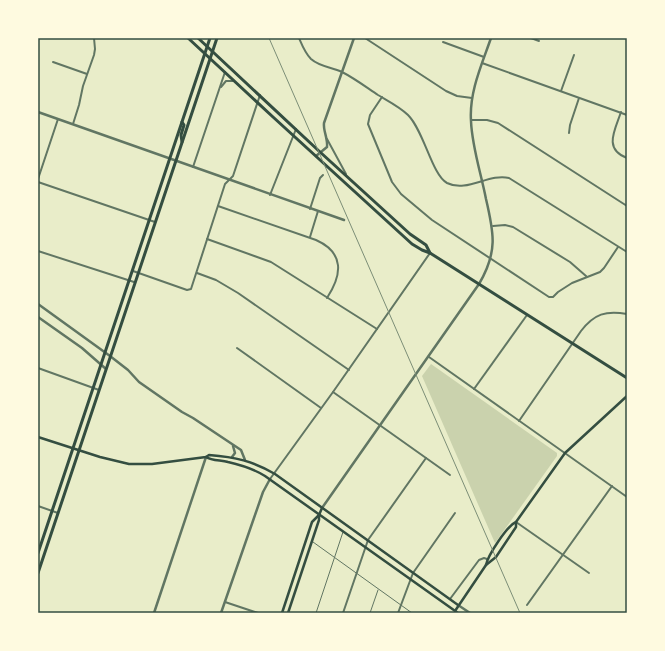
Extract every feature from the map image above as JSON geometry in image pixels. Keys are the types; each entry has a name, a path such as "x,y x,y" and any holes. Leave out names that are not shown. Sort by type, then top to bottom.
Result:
{"main road":[{"path":"188,38 234,82 412,244 430,253 627,378"},
{"path":"198,38 320,152 410,234 426,246 430,253"},
{"path":"38,553 210,38"},
{"path":"38,572 217,38"},
{"path":"182,122 184,125 181,135 182,142"},
{"path":"382,217 386,212"},
{"path":"486,565 487,559 512,524 516,522 565,453 627,396"},
{"path":"38,438 109,460 129,464 152,464 206,457 210,455 245,460 275,474 458,605"},
{"path":"206,457 210,460 230,462 241,465 258,472 456,612 458,605 486,565 496,557 516,527 516,522"},
{"path":"282,613 312,522 322,508"},
{"path":"288,613 319,520 318,515"}],"street":[{"path":"73,124 87,74 96,49 94,38"},
{"path":"299,38 305,51 312,60 318,64 341,71 404,111 420,132 438,174 445,182 458,186 500,177 509,178 627,252"},
{"path":"346,175 324,133 324,122 354,38"},
{"path":"365,38 446,91 457,96 472,98"},
{"path":"322,508 479,284 491,258 493,226 472,136 471,120 472,98 491,38"},
{"path":"530,38 539,41"},
{"path":"444,42 484,57"},
{"path":"561,91 574,55"},
{"path":"53,62 87,74"},
{"path":"482,64 627,115"},
{"path":"192,167 225,72"},
{"path":"220,88 226,81 234,82"},
{"path":"132,270 187,290 191,289 225,184 233,176 260,95"},
{"path":"382,97 370,115 368,124 369,130 394,186 416,208 432,220 552,297 572,283 595,274 604,268 618,247"},
{"path":"570,133 570,125 579,97"},
{"path":"38,112 344,220"},
{"path":"621,112 612,139 613,148 620,155 627,158"},
{"path":"58,119 38,181 155,222"},
{"path":"471,120 487,120 498,124 627,206"},
{"path":"270,195 296,129"},
{"path":"316,156 327,147 326,137"},
{"path":"310,209 320,178 323,175"},
{"path":"218,206 310,237 326,245 337,259 338,265 338,277 327,298"},
{"path":"310,237 318,211"},
{"path":"493,226 505,225 513,227 570,262 586,277"},
{"path":"207,239 271,262 377,329"},
{"path":"38,251 134,282"},
{"path":"221,613 263,492 430,253"},
{"path":"197,273 216,280 238,293 349,370"},
{"path":"38,304 110,356 128,370 139,382 241,450 245,460"},
{"path":"519,420 586,325 595,317 606,313 627,314"},
{"path":"474,389 527,315"},
{"path":"38,317 82,348 106,369"},
{"path":"237,348 321,408"},
{"path":"429,357 627,497"},
{"path":"38,368 99,390"},
{"path":"334,392 450,475"},
{"path":"232,457 235,453 233,446"},
{"path":"154,613 206,457"},
{"path":"343,613 368,540 426,458"},
{"path":"527,605 612,486"},
{"path":"38,506 58,513"},
{"path":"398,613 413,573 455,513"},
{"path":"516,522 589,573"},
{"path":"450,599 479,560 484,558 487,559"},
{"path":"225,602 258,613"},
{"path":"458,605 470,613"}],"lane":[{"path":"316,613 343,532"},
{"path":"312,541 412,613"},
{"path":"370,613 378,589"}],"green space":[{"path":"431,364 557,453 557,456 495,543 422,376"}],"railway":[{"path":"269,38 520,613"}]}
